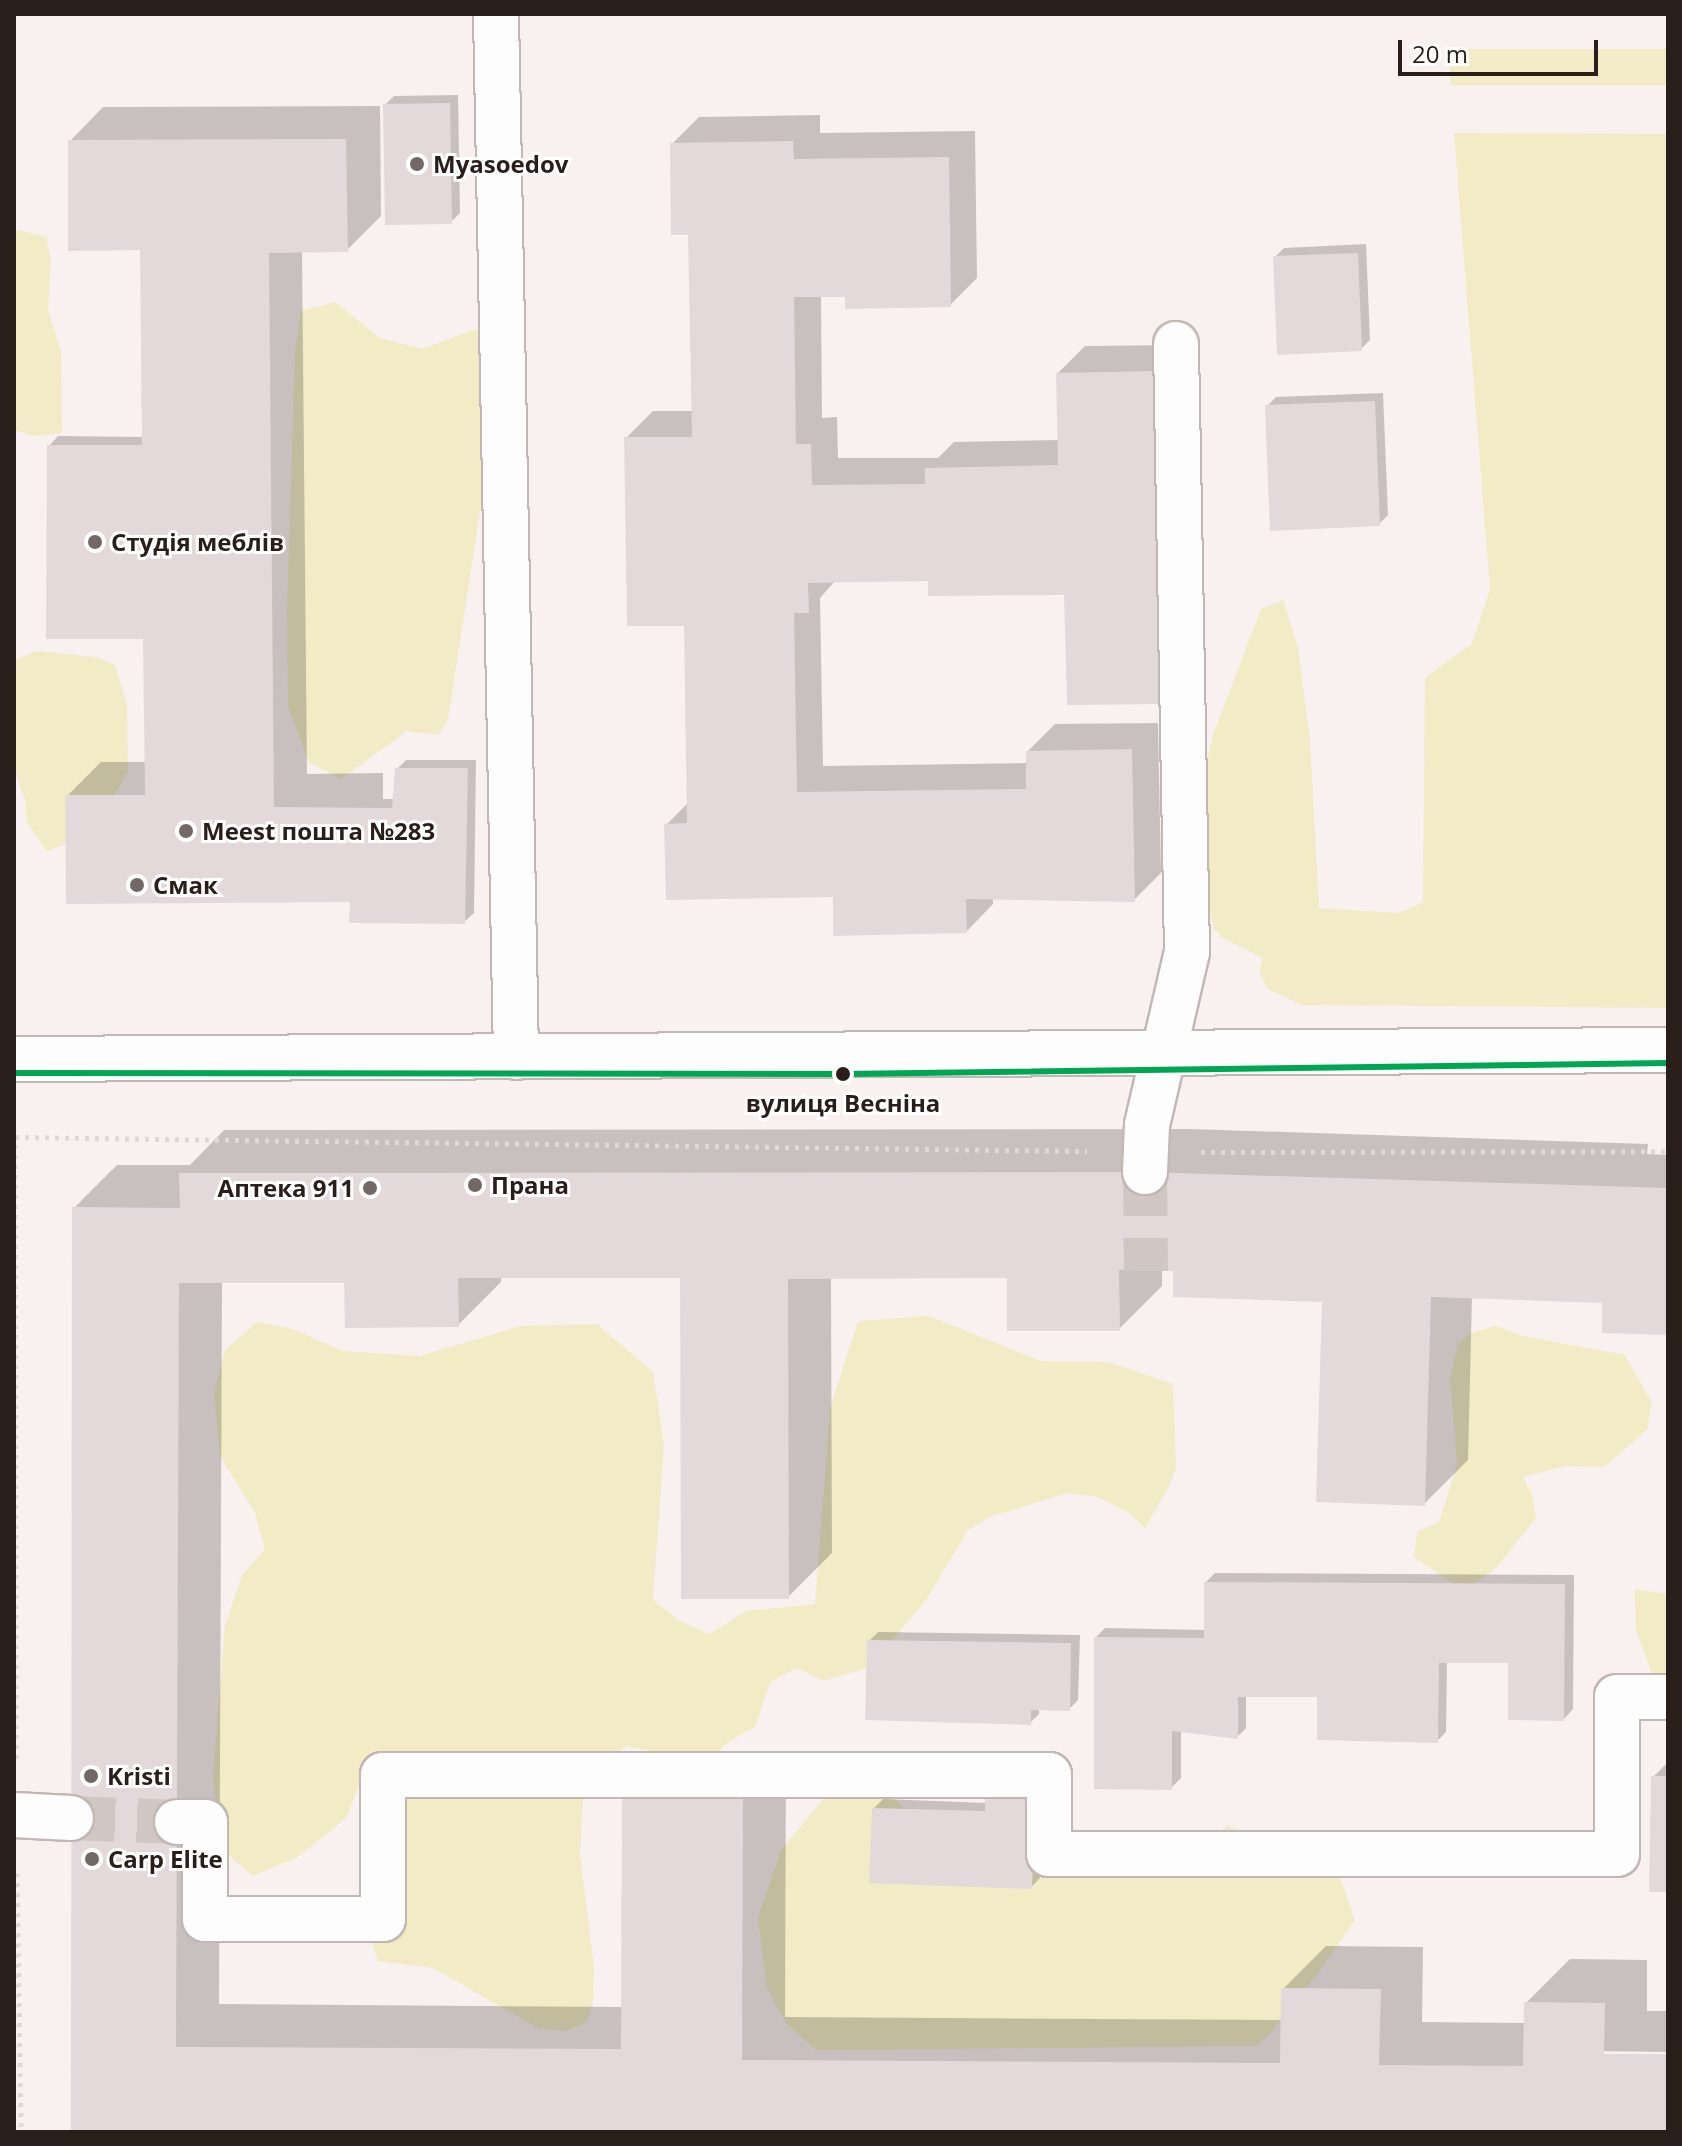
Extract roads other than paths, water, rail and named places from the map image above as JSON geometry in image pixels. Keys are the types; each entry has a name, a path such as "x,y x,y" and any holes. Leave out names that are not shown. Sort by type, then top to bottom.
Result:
{"street":[{"path":"496,14 516,1057"},
{"path":"1146,1162 1147,1125 1187,952 1189,903 1176,344"},
{"path":"14,1059 1164,1056 1668,1050"},
{"path":"177,1822 205,1822 205,1919 383,1919 383,1775 1049,1775 1049,1854 1617,1854 1617,1697 1668,1697"},
{"path":"15,1815 71,1818"}],"tunnel":[{"path":"1145,1172 1146,1271"},
{"path":"71,1818 177,1822"}],"place":[{"name":"Myasoedov","path":"417,164"},
{"name":"Студія меблів","path":"95,542"},
{"name":"Meest пошта №283","path":"186,831"},
{"name":"Смак","path":"137,885"},
{"name":"вулиця Весніна","path":"843,1074"},
{"name":"Прана","path":"475,1185"},
{"name":"Аптека 911","path":"370,1188"},
{"name":"Kristi","path":"91,1776"},
{"name":"Carp Elite","path":"92,1859"}]}
